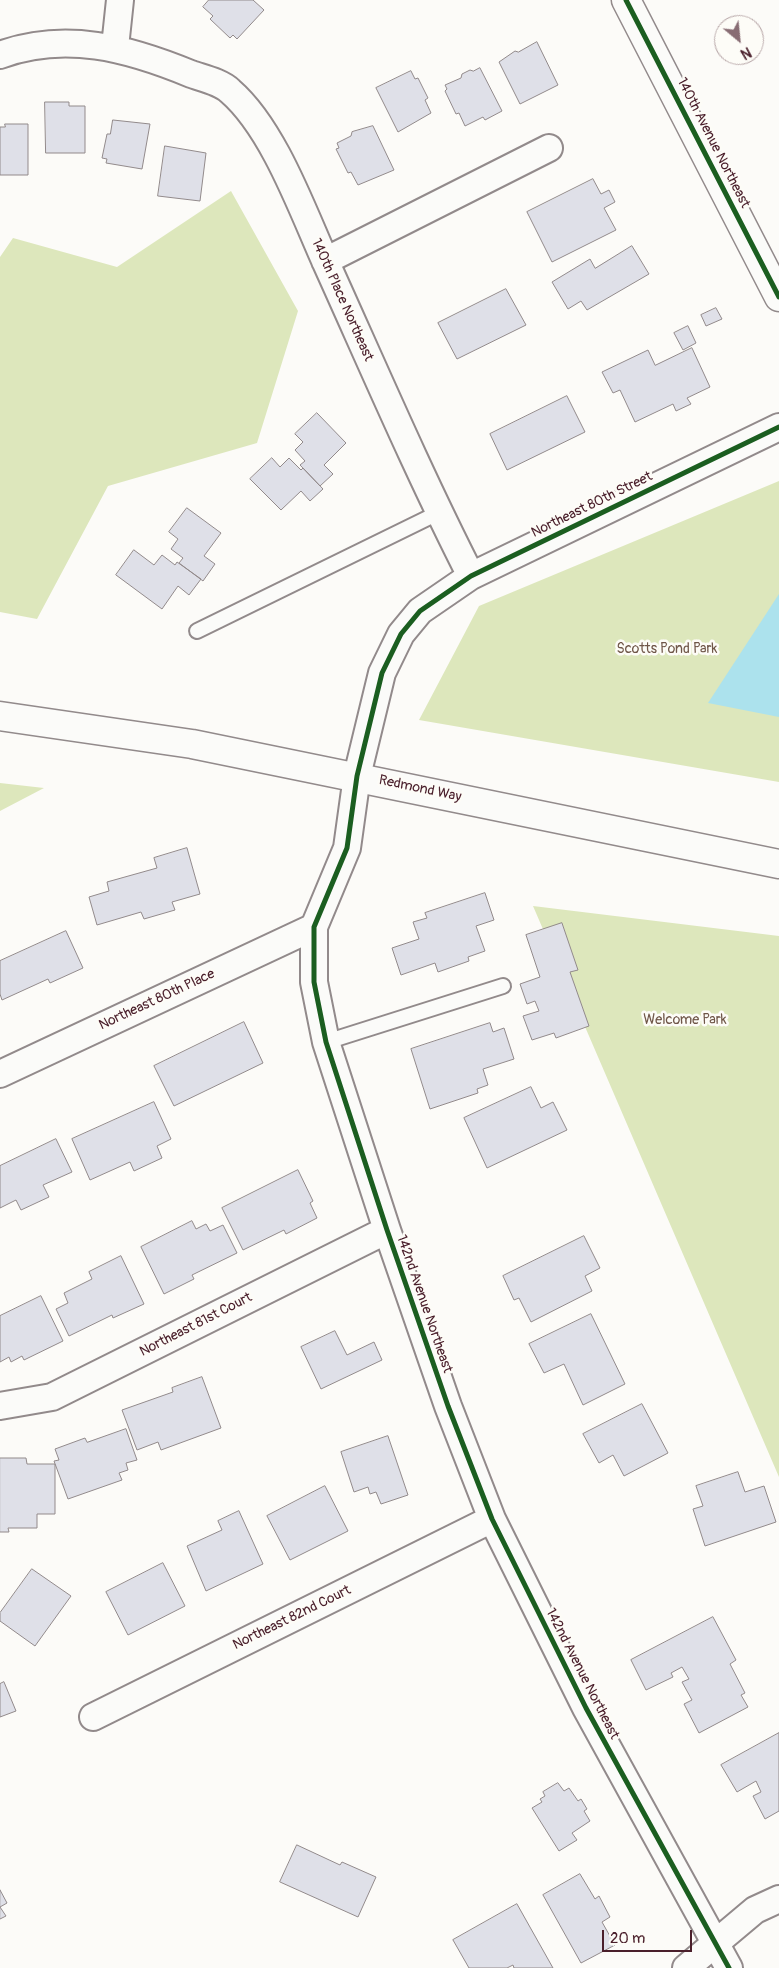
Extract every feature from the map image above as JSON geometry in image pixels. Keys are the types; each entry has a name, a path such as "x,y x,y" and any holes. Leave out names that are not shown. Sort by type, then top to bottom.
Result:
{"main road":[{"name":"140th Avenue Northeast","path":"626,0 779,297"},
{"name":"Redmond Way","path":"0,716 192,744 357,776 779,864"}],"street":[{"path":"115,47 120,0"},
{"name":"140th Place Northeast","path":"0,55 23,47 53,42 115,47 171,65 229,90 262,128 325,261 438,512 471,576"},
{"path":"325,261 549,148"},
{"name":"Northeast 80th Street","path":"420,611 471,576 779,427"},
{"name":"142nd Avenue Northeast","path":"420,611 402,634 382,673 357,776 347,848 314,927 314,982 326,1042 386,1230 448,1406 492,1519 586,1708 714,1944 729,1968"},
{"name":"Northeast 80th Place","path":"0,1074 314,927"},
{"name":"Northeast 81st Court","path":"0,1406 52,1397 386,1230"},
{"name":"Northeast 82nd Court","path":"93,1717 492,1519"},
{"path":"686,1968 755,1910 779,1899"}],"lane":[{"path":"197,631 438,512"},
{"path":"326,1042 503,986"}],"green space":[{"path":"231,191 298,311 257,443 108,486 37,619 0,612 0,257 13,238 117,267"},
{"name":"Scotts Pond Park","path":"779,481 779,782 419,720 479,606"},
{"path":"0,783 44,788 0,811"},
{"name":"Welcome Park","path":"533,906 779,936 779,1477"}],"water":[{"path":"779,594 779,717 708,703"}],"building":[{"path":"209,0 253,0 264,10 237,39 233,35 230,38 210,19 213,16 203,7"},
{"path":"537,42 558,85 520,104 499,62 515,51 518,52"},
{"path":"480,68 502,111 485,120 483,117 465,126 459,113 456,114 445,91 447,89 445,85 461,78 462,74 470,70 473,71"},
{"path":"411,71 415,79 418,78 428,98 425,100 431,113 398,132 376,88"},
{"path":"45,102 69,102 69,106 85,106 85,153 46,153"},
{"path":"113,120 150,124 142,169 106,163 107,159 102,158 107,134 110,134"},
{"path":"5,124 28,124 28,175 0,175 0,127 5,127"},
{"path":"373,126 394,170 358,185 351,172 348,173 336,149 339,148 337,143 351,136 352,132"},
{"path":"165,146 206,153 200,201 158,196"},
{"path":"593,179 601,194 609,190 615,202 604,208 616,230 552,262 527,212"},
{"path":"632,246 649,274 587,310 581,301 568,309 552,282 590,259 595,268"},
{"path":"506,289 526,325 457,359 438,323"},
{"path":"716,308 722,319 706,326 701,315"},
{"path":"688,326 696,343 683,350 674,333"},
{"path":"692,348 710,387 687,398 691,404 676,411 673,404 635,422 620,390 613,393 602,372 648,350 655,365"},
{"path":"567,396 585,432 507,470 490,434"},
{"path":"317,413 346,443 324,465 333,474 320,486 300,465 305,461 295,450 303,442 295,434"},
{"path":"272,458 280,467 289,458 301,470 303,468 323,489 310,501 301,491 281,510 250,479"},
{"path":"187,508 221,533 204,556 215,564 203,581 179,563 183,558 171,549 178,539 169,532"},
{"path":"134,550 154,565 162,555 175,565 177,562 201,579 189,595 178,586 162,609 116,575"},
{"path":"187,848 200,894 172,902 175,910 144,919 141,912 97,925 89,897 109,891 107,882 157,868 154,858"},
{"path":"485,893 494,920 476,926 485,951 468,957 469,961 438,972 435,963 401,975 392,948 419,939 413,922 427,918 425,913"},
{"path":"562,923 578,970 570,972 589,1026 556,1038 554,1033 532,1040 523,1016 539,1011 535,1001 527,1004 520,984 540,977 526,935"},
{"path":"66,931 83,968 50,983 48,979 2,1000 0,994 0,961"},
{"path":"244,1022 263,1063 174,1106 154,1066"},
{"path":"490,1023 493,1032 504,1028 514,1059 483,1069 488,1085 477,1089 478,1093 430,1109 411,1049"},
{"path":"531,1087 541,1108 553,1102 567,1130 487,1168 464,1118"},
{"path":"154,1102 171,1139 157,1146 162,1158 134,1171 130,1162 90,1180 72,1139"},
{"path":"56,1139 72,1172 43,1185 49,1197 21,1210 16,1200 0,1208 0,1166"},
{"path":"298,1170 313,1201 310,1203 317,1218 286,1234 284,1230 243,1250 222,1208"},
{"path":"192,1221 196,1229 206,1224 210,1231 223,1225 237,1253 192,1275 194,1279 164,1294 141,1247"},
{"path":"584,1236 600,1268 585,1276 592,1291 531,1322 519,1298 514,1300 503,1276"},
{"path":"121,1256 144,1304 113,1318 112,1315 69,1336 56,1309 68,1303 64,1293 92,1279 89,1272"},
{"path":"41,1296 63,1341 24,1360 22,1356 11,1362 9,1357 0,1362 0,1316"},
{"path":"591,1314 625,1384 583,1405 564,1364 544,1373 529,1344"},
{"path":"335,1331 347,1355 374,1342 382,1360 321,1389 301,1347"},
{"path":"202,1377 221,1428 161,1450 158,1442 137,1450 122,1410 173,1392 172,1388"},
{"path":"642,1404 668,1453 624,1476 613,1455 599,1463 583,1434"},
{"path":"126,1429 137,1460 126,1463 128,1470 119,1473 122,1480 68,1499 54,1461 59,1460 55,1449 85,1438 87,1442"},
{"path":"388,1436 408,1495 381,1504 376,1492 370,1494 368,1487 354,1492 341,1452"},
{"path":"0,1458 26,1458 27,1464 55,1464 55,1514 37,1514 37,1528 8,1528 9,1532 0,1532"},
{"path":"738,1472 745,1492 764,1486 776,1522 705,1546 693,1509 703,1506 696,1486"},
{"path":"325,1486 348,1531 290,1560 267,1516"},
{"path":"239,1511 263,1564 206,1591 187,1546 222,1530 218,1521"},
{"path":"163,1563 185,1606 128,1635 106,1592"},
{"path":"32,1569 71,1596 35,1646 0,1621 0,1613"},
{"path":"713,1617 736,1660 730,1664 745,1693 741,1695 748,1707 699,1733 684,1704 692,1700 682,1682 689,1679 682,1667 671,1673 673,1677 646,1690 631,1660"},
{"path":"4,1682 16,1711 0,1717 0,1684"},
{"path":"779,1733 779,1811 765,1819 753,1796 761,1792 756,1781 737,1792 721,1765"},
{"path":"558,1783 564,1791 569,1788 578,1801 581,1799 587,1809 584,1811 590,1821 572,1833 577,1840 559,1851 532,1808 542,1802 540,1799 545,1796 543,1792"},
{"path":"297,1845 340,1865 342,1862 376,1877 358,1917 280,1882"},
{"path":"580,1874 595,1899 599,1896 610,1917 602,1922 615,1945 581,1963 543,1895"},
{"path":"0,1890 7,1903 0,1907"},
{"path":"517,1904 553,1968 514,1968 513,1965 507,1968 469,1968 453,1940"},
{"path":"0,1907 6,1916 0,1919"}],"cycle path":[{"path":"626,0 779,297"},
{"path":"729,1968 586,1708 492,1519 448,1406 387,1230 326,1042 314,982 314,927 347,848 357,776 382,673 401,634 420,611 471,576 779,427"}]}
